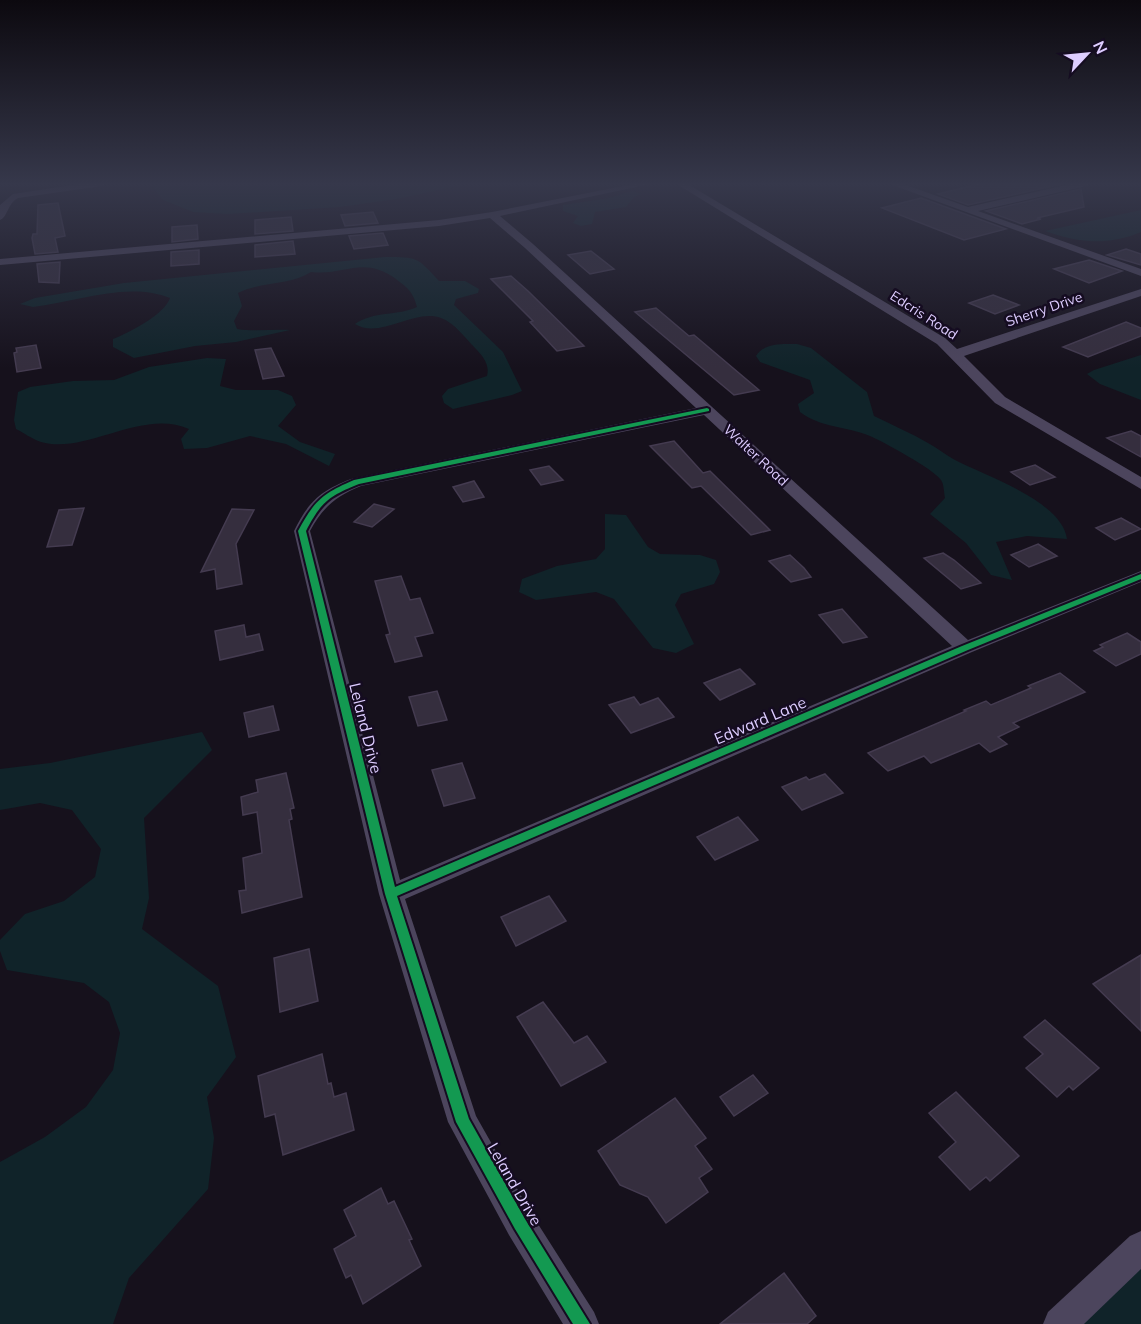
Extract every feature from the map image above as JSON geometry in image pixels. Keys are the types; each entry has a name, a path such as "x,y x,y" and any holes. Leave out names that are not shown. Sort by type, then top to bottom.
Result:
{"street":[{"path":"0,262 194,245"},
{"name":"Walter Road","path":"525,245 965,648"},
{"name":"Edcris Road","path":"782,245 941,341 956,354 981,384 1000,400 1141,484"},
{"path":"1064,245 1141,273"},
{"name":"Sherry Drive","path":"956,354 1141,292"},
{"name":"Leland Drive","path":"582,1324 520,1224 463,1122 391,894 302,531 313,509 329,493 357,482 707,410"},
{"name":"Edward Lane","path":"391,894 965,648 1141,576"},
{"path":"1060,1324 1141,1247"}],"shaded area":[{"path":"385,257 411,258 426,267 439,281 465,281 479,289 478,293 456,299 454,305 503,352 522,391 453,409 444,403 442,396 448,389 487,376 488,368 485,361 460,331 441,318 420,317 375,328 365,328 355,324 370,317 417,307 412,294 404,285 373,268 311,272 294,280 247,289 238,293 242,306 234,321 237,329 290,330 236,342 195,346 134,358 113,347 113,339 137,328 154,316 170,298 154,293 120,292 33,307 20,304 35,298 124,283"},
{"path":"797,344 811,348 867,392 874,416 922,439 955,460 1021,491 1052,513 1062,525 1067,539 1027,536 996,542 1012,580 991,575 966,543 930,514 945,498 942,482 937,475 908,456 870,436 816,421 800,412 798,404 814,393 810,380 760,362 756,356 769,346"},
{"path":"1141,355 1141,400 1100,384 1087,374 1094,370"},
{"path":"207,358 226,359 220,386 236,390 278,390 292,396 296,405 278,426 300,442 335,454 329,466 286,444 250,436 207,448 184,449 181,439 189,429 171,424 133,427 95,438 58,444 41,442 16,429 14,420 18,392 30,387 73,381 114,380 149,367"},
{"path":"605,514 626,515 648,547 660,554 700,555 716,560 720,572 714,584 681,594 675,605 694,644 676,653 653,648 614,599 596,592 536,600 519,592 522,579 557,566 596,559 605,549"},
{"path":"202,732 212,750 144,818 149,898 142,929 218,986 236,1057 207,1097 214,1138 208,1189 129,1278 113,1324 0,1324 0,1162 45,1137 86,1107 113,1070 120,1033 109,1002 84,983 7,970 0,951 0,940 25,914 64,901 95,877 101,849 72,810 40,803 0,810 0,769 50,763"},
{"path":"1141,1263 1141,1324 1076,1324"}],"building":[{"path":"33,245 56,245 58,252 35,254"},
{"path":"255,245 294,245 295,254 255,257"},
{"path":"352,245 388,245 354,249"},
{"path":"1126,249 1141,254 1141,265 1107,255"},
{"path":"199,250 199,264 171,266 171,252"},
{"path":"591,251 614,269 590,274 568,255"},
{"path":"1089,260 1122,271 1089,283 1054,269"},
{"path":"60,262 59,283 39,282 37,264"},
{"path":"511,276 584,346 557,351 530,322 533,321 491,279"},
{"path":"993,295 1019,305 995,314 969,303"},
{"path":"656,308 689,336 694,335 759,390 734,395 635,312"},
{"path":"1126,322 1141,328 1141,336 1088,357 1063,347"},
{"path":"36,345 41,368 17,372 14,353 17,352 16,348"},
{"path":"271,348 284,376 263,379 255,350"},
{"path":"1131,431 1141,436 1141,457 1107,438"},
{"path":"674,441 703,473 710,471 770,530 751,535 701,486 692,488 650,446"},
{"path":"1035,465 1055,477 1030,485 1011,472"},
{"path":"549,466 563,480 541,485 530,470"},
{"path":"474,481 484,497 463,502 453,487"},
{"path":"374,504 394,509 372,527 354,522"},
{"path":"84,508 72,545 47,547 59,510"},
{"path":"232,509 254,510 236,544 242,584 217,589 215,569 201,572"},
{"path":"1121,518 1141,529 1115,540 1096,528"},
{"path":"1038,544 1057,556 1029,567 1011,555"},
{"path":"943,553 981,583 961,589 924,558"},
{"path":"790,555 811,577 791,582 769,561"},
{"path":"401,576 410,600 420,598 433,633 415,637 422,656 395,662 386,635 390,634 375,581"},
{"path":"842,609 867,637 843,643 819,615"},
{"path":"244,625 246,637 259,634 263,650 220,660 215,631"},
{"path":"1127,633 1141,642 1141,654 1116,666 1094,651 1103,647 1100,645"},
{"path":"740,669 755,684 720,700 704,683"},
{"path":"1060,673 1085,692 1013,723 1019,727 998,737 1007,744 990,752 979,743 931,763 924,756 888,771 868,753 986,701 991,705"},
{"path":"437,691 447,720 418,726 409,697"},
{"path":"634,697 640,705 658,698 674,717 631,733 609,705"},
{"path":"273,706 279,730 249,737 244,713"},
{"path":"462,763 475,798 444,806 432,770"},
{"path":"286,773 294,808 290,809 292,819 289,820 302,897 242,913 239,891 246,890 243,858 262,853 257,812 243,815 241,797 258,792 256,780"},
{"path":"825,774 843,793 802,810 782,787 806,777 809,780"},
{"path":"738,817 758,840 715,860 697,837"},
{"path":"549,896 566,921 516,946 501,917"},
{"path":"309,949 318,1001 280,1012 274,958"},
{"path":"1141,955 1141,1031 1093,984"},
{"path":"543,1002 574,1043 587,1036 606,1062 561,1086 517,1017"},
{"path":"1045,1020 1099,1068 1073,1090 1069,1086 1057,1097 1026,1068 1043,1054 1024,1037"},
{"path":"322,1054 328,1084 331,1083 334,1097 346,1093 354,1130 283,1155 275,1114 265,1117 258,1076"},
{"path":"753,1075 768,1093 734,1116 720,1097"},
{"path":"956,1092 1019,1156 990,1181 986,1177 970,1190 939,1157 956,1142 929,1113"},
{"path":"675,1098 706,1138 695,1146 712,1169 699,1178 708,1192 666,1223 648,1197 620,1185 598,1151"},
{"path":"381,1188 388,1204 394,1201 412,1239 409,1240 421,1266 363,1304 351,1275 346,1278 334,1249 356,1236 344,1210"},
{"path":"784,1273 816,1316 807,1324 720,1324"}],"cycle path":[{"path":"582,1324 520,1224 463,1122 391,894 302,531 323,499 357,482 707,410"},
{"path":"391,894 965,648 1141,576"}]}
